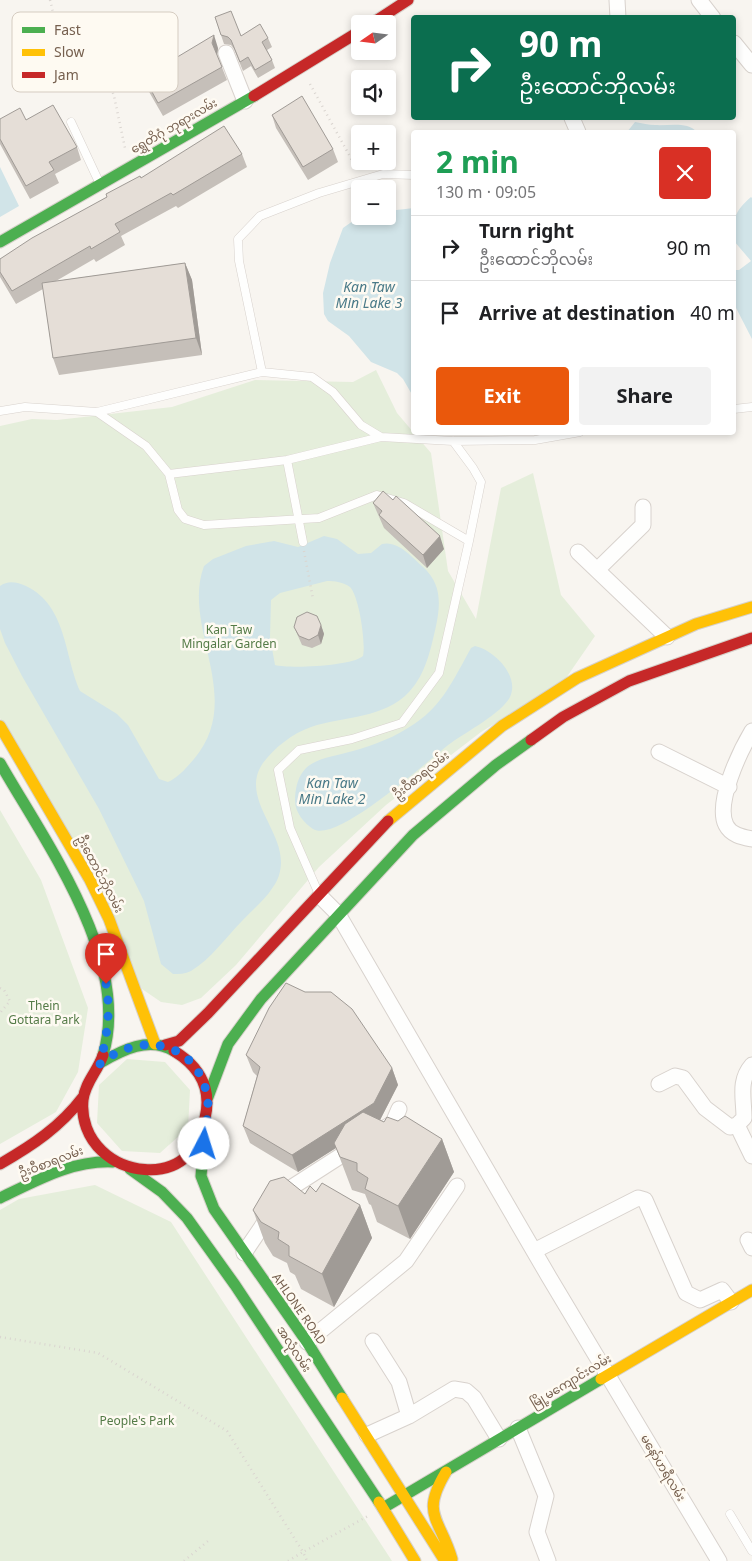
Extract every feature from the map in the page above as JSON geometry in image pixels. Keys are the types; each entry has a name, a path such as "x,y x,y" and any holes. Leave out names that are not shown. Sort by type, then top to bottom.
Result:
{"main road":[{"path":"385,15 408,0"},
{"name":"ရွှေတိဂုံ ဘုရားလမ်း","path":"0,242 245,101 351,36"},
{"name":"ဦးဝီစာရလမ်း","path":"208,1097 228,1044 261,999 338,914 414,835 496,765 577,678 683,630 752,607"},
{"path":"683,630 693,658"},
{"name":"ဦးဝီစာရလမ်း","path":"160,1045 179,1041 320,896 391,818 502,726 544,714 630,680 752,638"},
{"name":"ဦးထောင်ဘိုလမ်း","path":"0,726 90,880 109,919 160,1045"},
{"path":"0,763 68,878 94,935 108,999 108,1032 100,1064"},
{"path":"140,1044 160,1045 185,1058 196,1068 204,1082 208,1097 205,1128 188,1154 161,1169 130,1169 113,1162 99,1149 88,1134 83,1116 83,1097 89,1079 100,1064 112,1054 125,1047 140,1044"},
{"name":"ဦးဝီစာရလမ်း","path":"0,1164 36,1144 66,1121 83,1097"},
{"name":"AHLONE ROAD","path":"205,1128 201,1176 214,1209 307,1342 405,1495"},
{"name":"ဦးဝီစာရလမ်း","path":"0,1198 40,1179 84,1163 99,1159 113,1162"},
{"name":"အလုံလမ်း","path":"130,1169 162,1192 187,1218 235,1285 415,1561"},
{"name":"မြို့မကျောင်းလမ်း","path":"382,1508 752,1290"},
{"path":"447,1470 435,1487 430,1502 435,1522 451,1551 453,1561"},
{"path":"405,1495 445,1561"}],"street":[{"path":"617,0 618,15"},
{"path":"698,0 710,15"},
{"path":"736,45 752,65"},
{"path":"226,53 245,101"},
{"path":"596,570 643,525 643,507"},
{"path":"578,552 667,637"},
{"path":"752,731 739,753 722,809 726,826 734,834 752,839"},
{"path":"659,752 728,787"},
{"name":"မနော်ဟရီလမ်း","path":"320,896 338,914 607,1375 719,1561"},
{"path":"659,1084 680,1076 705,1108 730,1127 737,1125 744,1118 742,1084 745,1073 752,1065"},
{"path":"244,1253 286,1191 393,1123 399,1109"},
{"path":"737,1125 752,1156"},
{"path":"307,1342 406,1261 457,1186"},
{"path":"534,1251 638,1198 646,1200 686,1293 700,1300 722,1290 731,1302"},
{"path":"373,1341 399,1382 410,1416"},
{"path":"367,1435 410,1416 454,1389 466,1391 474,1398 499,1439"},
{"path":"518,1428 546,1496 537,1532 548,1561"}],"lane":[{"path":"71,122 99,184"},
{"path":"262,372 239,260 238,239 260,216 362,179 383,174 411,175"},
{"path":"0,411 25,407 96,412 262,372 312,377 333,392 362,425 382,437"},
{"path":"736,409 752,407"},
{"path":"96,412 146,446 169,474 178,510 185,519 204,525 320,518 377,495 404,503 469,541"},
{"path":"169,474 287,460 382,437 452,441 478,436 535,440 563,435"},
{"path":"320,896 290,828 278,770 299,750 352,739 402,723 439,674 481,482 452,441"},
{"path":"287,460 302,542"},
{"path":"730,1514 752,1550"}],"path":[{"path":"314,91 362,179"},
{"path":"113,92 128,167"},
{"path":"302,542 313,599"},
{"path":"0,988 4,990 10,1001 0,1013"},
{"path":"0,1337 98,1353 227,1431 308,1561"},
{"path":"288,1561 382,1508"},
{"path":"184,1561 208,1541"}],"green space":[{"name":"Kan Taw Mingalar Garden","path":"376,370 397,413 411,429 411,435 416,435 431,453 448,571 476,619 501,488 533,473 561,595 595,636 564,681 481,732 386,805 319,867 236,965 201,998 182,1005 161,1002 142,989 0,718 0,426 32,419 57,420 172,407 255,380 353,382"},
{"name":"Thein Gottara Park","path":"0,810 41,880 88,1008 78,1072 56,1112 0,1144"},
{"path":"127,1059 165,1062 190,1090 188,1128 160,1153 122,1151 97,1123 99,1085"},
{"name":"People's Park","path":"95,1185 171,1222 392,1561 0,1561 0,1210 19,1199"}],"water":[{"path":"635,122 653,125 683,125 694,130 629,130"},
{"path":"0,167 19,206 0,217"},
{"path":"752,198 752,339 736,308 736,270 739,270 751,261 736,243 736,216 741,207"},
{"name":"Kan Taw Min Lake 3","path":"411,208 411,393 397,373 371,362 349,336 328,321 324,314 323,293 330,263 343,228 351,222 351,225 396,225 396,210"},
{"path":"324,536 337,539 358,554 371,553 382,544 388,543 404,550 429,573 438,594 439,609 430,652 424,669 415,685 399,701 363,716 323,723 297,733 284,742 263,763 257,775 256,788 263,812 279,849 281,865 278,879 266,896 205,960 189,972 173,974 161,964 144,901 99,809 5,643 0,629 0,586 9,582 26,586 39,595 49,606 62,632 80,691 117,714 128,725 159,779 168,782 179,775 194,759 208,735 214,711 214,687 200,614 199,590 204,566 213,559 246,546 274,541 298,547","holes":["327,581 345,584 353,592 361,620 363,656 347,662 320,666 294,667 275,665 270,637 271,600 280,593"]},
{"name":"Kan Taw Min Lake 2","path":"475,646 482,648 497,658 508,673 512,689 506,703 492,716 451,743 383,798 361,813 342,824 325,830 313,829 306,824 298,813 295,801 297,786 301,775 307,767 325,758 385,740 414,724 437,704 471,648"}],"building":[{"path":"231,11 241,36 260,24 268,38 262,42 272,60 255,70 248,57 240,62 231,40 221,35 215,17"},
{"path":"214,35 212,43 222,67 178,92 178,57"},
{"path":"152,92 178,92 158,103"},
{"path":"302,96 333,149 303,167 272,115"},
{"path":"53,105 77,147 49,162 54,170 26,186 0,139 0,119 20,108 26,120"},
{"path":"224,126 242,154 173,195 171,193 115,224 120,232 91,249 90,246 12,291 0,272 0,259 32,238 107,197 106,194 140,176 141,178"},
{"path":"185,263 196,338 53,358 42,283"},
{"path":"383,491 393,500 396,496 440,536 423,555 379,515 382,511 373,503"},
{"path":"307,612 317,616 321,625 318,635 309,640 299,636 294,627 297,617"},
{"path":"286,983 305,992 331,992 352,1009 392,1068 374,1103 292,1155 243,1126 260,1067 246,1055 269,1008"},
{"path":"363,1112 384,1122 387,1117 398,1121 405,1116 442,1139 398,1206 365,1189 368,1178 357,1171 357,1163 340,1157 334,1143 345,1124"},
{"path":"284,1177 305,1194 310,1186 316,1192 322,1183 360,1205 322,1274 289,1256 289,1246 278,1239 279,1232 261,1222 253,1210 270,1181"}],"traffic: fast":[{"path":"0,242 254,96"},
{"path":"208,1097 228,1044 261,999 413,835 496,765 531,740"},
{"path":"0,763 60,865 79,903 95,942 105,980 109,1018 103,1055"},
{"path":"100,1063 136,1046 155,1045 174,1051"},
{"path":"205,1132 201,1176 214,1209 307,1342 342,1398"},
{"path":"0,1198 69,1168 83,1164 113,1162"},
{"path":"130,1169 162,1192 187,1218 235,1285 379,1502"},
{"path":"383,1508 601,1379"}],"traffic: slow":[{"path":"388,821 502,726 577,678 696,624 752,607"},
{"path":"0,726 90,880 109,919 155,1044"},
{"path":"601,1379 752,1290"},
{"path":"342,1398 445,1561"},
{"path":"446,1472 438,1486 433,1508 452,1559"},
{"path":"379,1502 415,1561"}],"traffic: jam":[{"path":"385,15 408,0"},
{"path":"254,96 351,37"},
{"path":"531,740 563,717 629,681 752,638"},
{"path":"165,1045 179,1041 208,1013 388,821"},
{"path":"103,1055 84,1094 83,1114 86,1128 97,1146 111,1158 121,1164 145,1170 168,1167 179,1162 190,1153 204,1122 207,1098 201,1077 185,1059 174,1051"},
{"path":"0,1164 45,1135 83,1097"}],"route":[{"path":"106,984 108,1032 100,1064 112,1054 125,1047 140,1044 165,1045 185,1058 196,1068 204,1082 208,1097 204,1144"}]}
